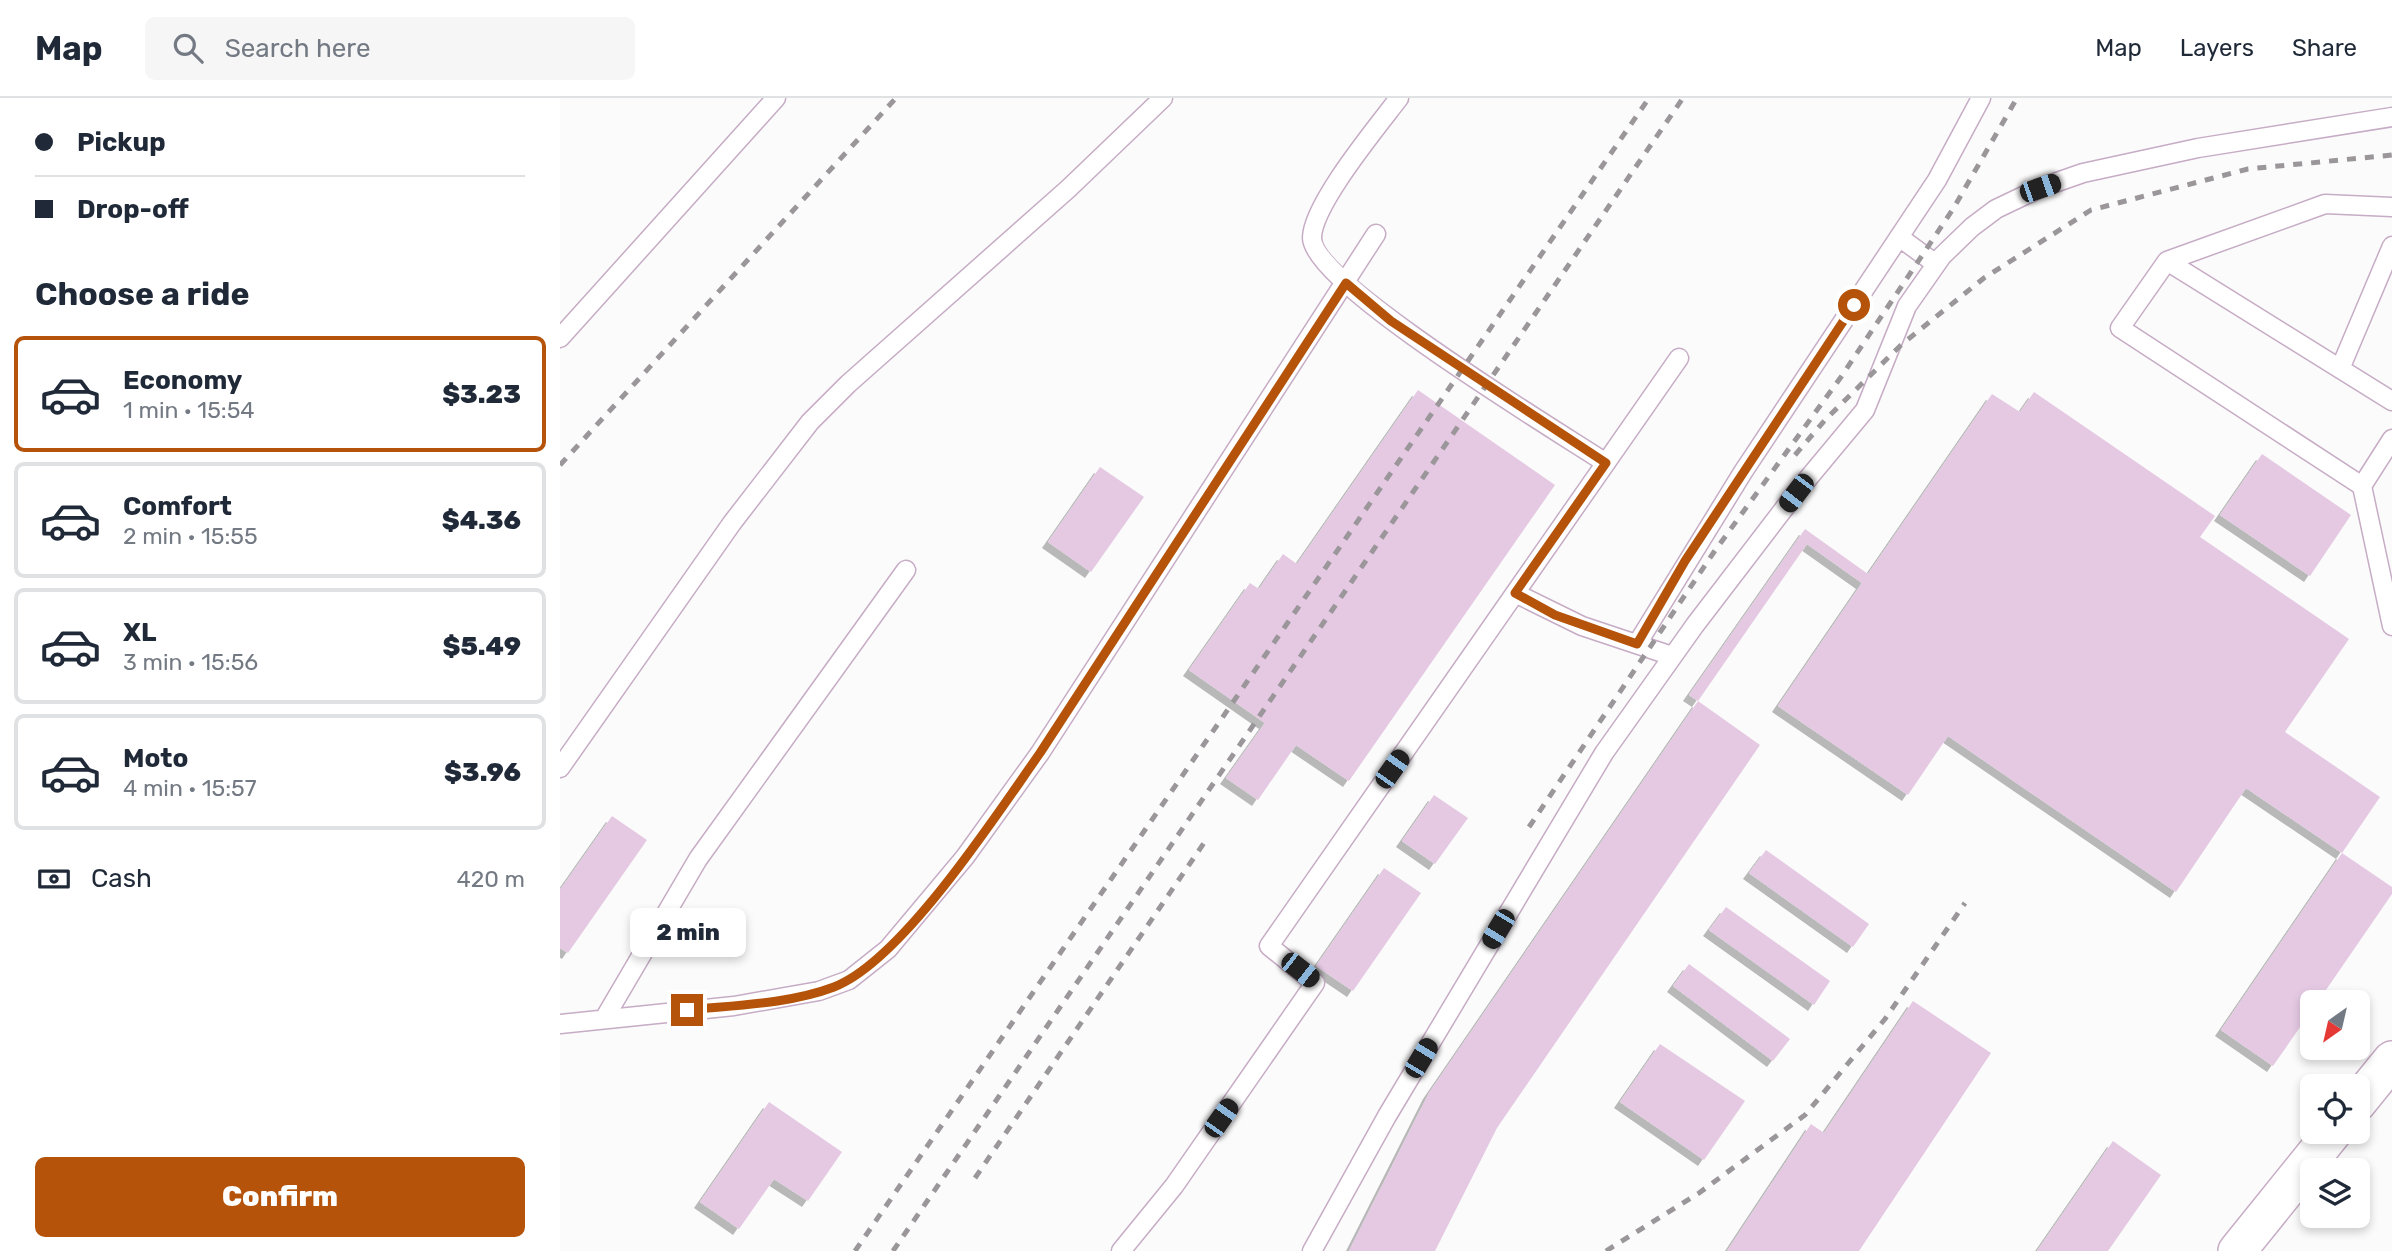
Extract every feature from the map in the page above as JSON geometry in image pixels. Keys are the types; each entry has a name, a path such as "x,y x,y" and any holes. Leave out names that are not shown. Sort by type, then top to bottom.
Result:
{"street":[{"path":"2370,1086 2392,1060"},
{"path":"2237,1251 2323,1144"}],"lane":[{"path":"560,338 776,98"},
{"path":"560,768 748,501 810,422 848,384 1068,189 1163,98"},
{"path":"1398,98 1332,191 1316,222 1312,241 1315,250 1346,283 1391,321 1606,463"},
{"path":"1637,644 1743,472 1960,141 1981,98"},
{"path":"1312,1251 1387,1116 1586,782 1672,656 1796,493 1866,410 1907,306 1936,264 1972,227 1996,209 2040,188 2083,173 2198,148 2392,117"},
{"path":"2362,486 2120,328 2166,261 2325,204 2392,206"},
{"path":"560,1024 756,1003 819,991 849,980 888,949 972,848 1040,753 1376,234"},
{"path":"1899,237 1936,264"},
{"path":"2340,369 2392,246"},
{"path":"2166,261 2392,401"},
{"path":"1121,1251 1174,1186 1315,982 1269,946 1679,358"},
{"path":"2392,439 2362,486 2392,626"},
{"path":"604,1019 698,859 906,570"},
{"path":"1515,593 1555,615 1672,656"}],"building":[{"path":"1418,390 1555,485 1349,781 1296,745 1258,800 1226,778 1265,723 1189,670 1250,583 1259,589 1283,554 1297,564"},
{"path":"2034,392 2215,516 2200,537 2349,639 2285,732 2380,797 2342,853 2246,788 2176,892 1948,736 1908,795 1778,706 1862,583 1807,544 1698,701 1689,695 1805,529 1868,574 1992,394 2020,412"},
{"path":"2262,454 2351,515 2310,576 2220,515"},
{"path":"1100,467 1144,497 1091,572 1048,542"},
{"path":"1698,701 1760,745 1497,1128 1435,1251 1349,1251 1429,1093"},
{"path":"1434,795 1468,818 1435,864 1402,841"},
{"path":"612,816 647,840 568,953 560,948 560,890"},
{"path":"1766,850 1869,924 1853,947 1749,873"},
{"path":"2342,853 2392,887 2392,894 2326,990 2300,990 2300,1027 2273,1066 2221,1030"},
{"path":"1384,868 1421,893 1353,991 1316,966"},
{"path":"1726,907 1830,981 1814,1005 1709,930"},
{"path":"1689,964 1790,1039 1773,1061 1673,986"},
{"path":"1913,1001 1991,1053 1859,1251 1727,1251 1811,1124 1824,1133"},
{"path":"1660,1044 1745,1101 1704,1160 1620,1102"},
{"path":"769,1102 842,1152 808,1201 774,1179 739,1229 700,1202"},
{"path":"2113,1141 2161,1175 2108,1251 2037,1251"}],"railway":[{"path":"560,465 896,98"},
{"path":"855,1251 1649,98"},
{"path":"893,1251 1683,98"},
{"path":"1529,827 1714,552 1841,377 1953,209 2017,98"},
{"path":"1795,455 1825,420 1901,345 1984,278 2091,210 2248,169 2392,155"},
{"path":"975,1178 1206,840"},
{"path":"1606,1251 1699,1193 1805,1115 1885,1019 1965,903"}],"route":[{"path":"687,1010 768,1002 834,987 849,980 888,949 940,889 1040,753 1346,283 1391,321 1606,463 1515,593 1555,615 1637,644 1685,561 1854,305"}]}
